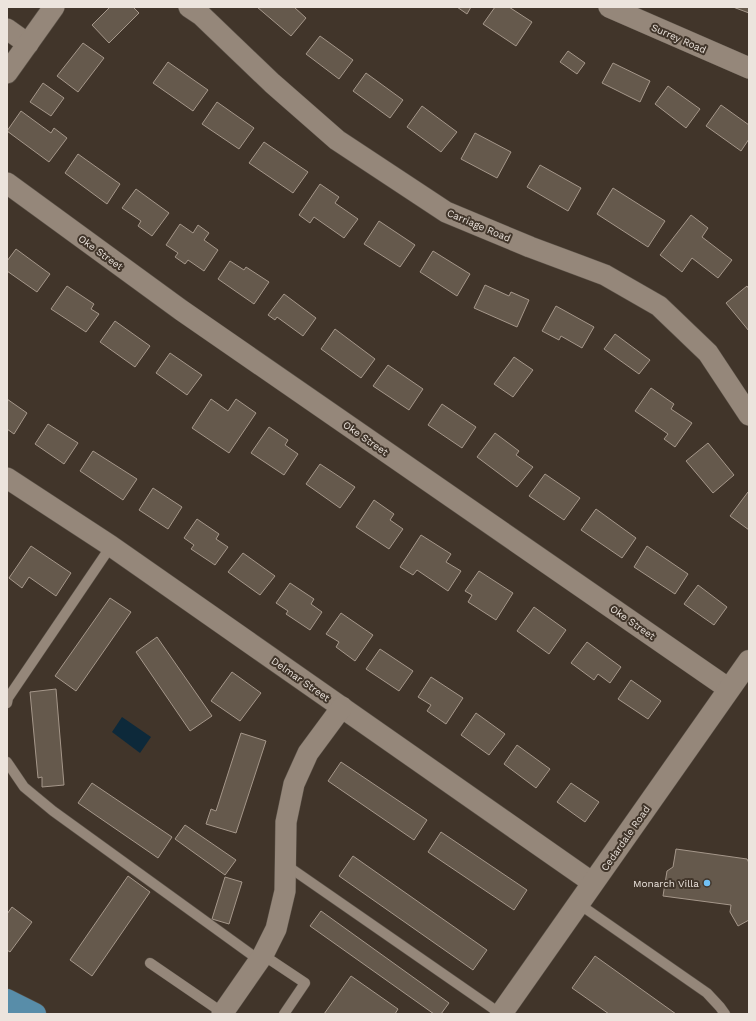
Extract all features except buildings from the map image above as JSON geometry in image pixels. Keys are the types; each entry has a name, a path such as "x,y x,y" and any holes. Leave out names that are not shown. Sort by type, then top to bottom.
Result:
{"main road":[{"path":"7,1000 34,1014"}],"street":[{"path":"7,73 54,7"},
{"name":"Carriage Road","path":"190,7 201,15 272,83 337,140 446,212 530,247 605,275 659,306 708,353 749,415"},
{"name":"Surrey Road","path":"609,7 749,68"},
{"path":"7,28 28,44"},
{"name":"Oke Street","path":"7,183 181,310 729,689"},
{"name":"Delmar Street","path":"7,478 111,546 593,883"},
{"name":"Cedardale Road","path":"501,1014 749,661"},
{"path":"223,1014 261,958 276,929 285,891 286,822 294,784 308,754 342,707"}],"lane":[{"path":"7,703 8,698 111,546"},
{"path":"7,762 24,787 47,806 261,958 305,983 284,1014"},
{"path":"286,865 501,1014"},
{"path":"579,904 706,993 725,1014"},
{"path":"150,962 223,1014"}],"water":[{"path":"122,717 151,737 140,753 112,732"}],"place":[{"name":"Monarch Villa","path":"707,883"}]}
